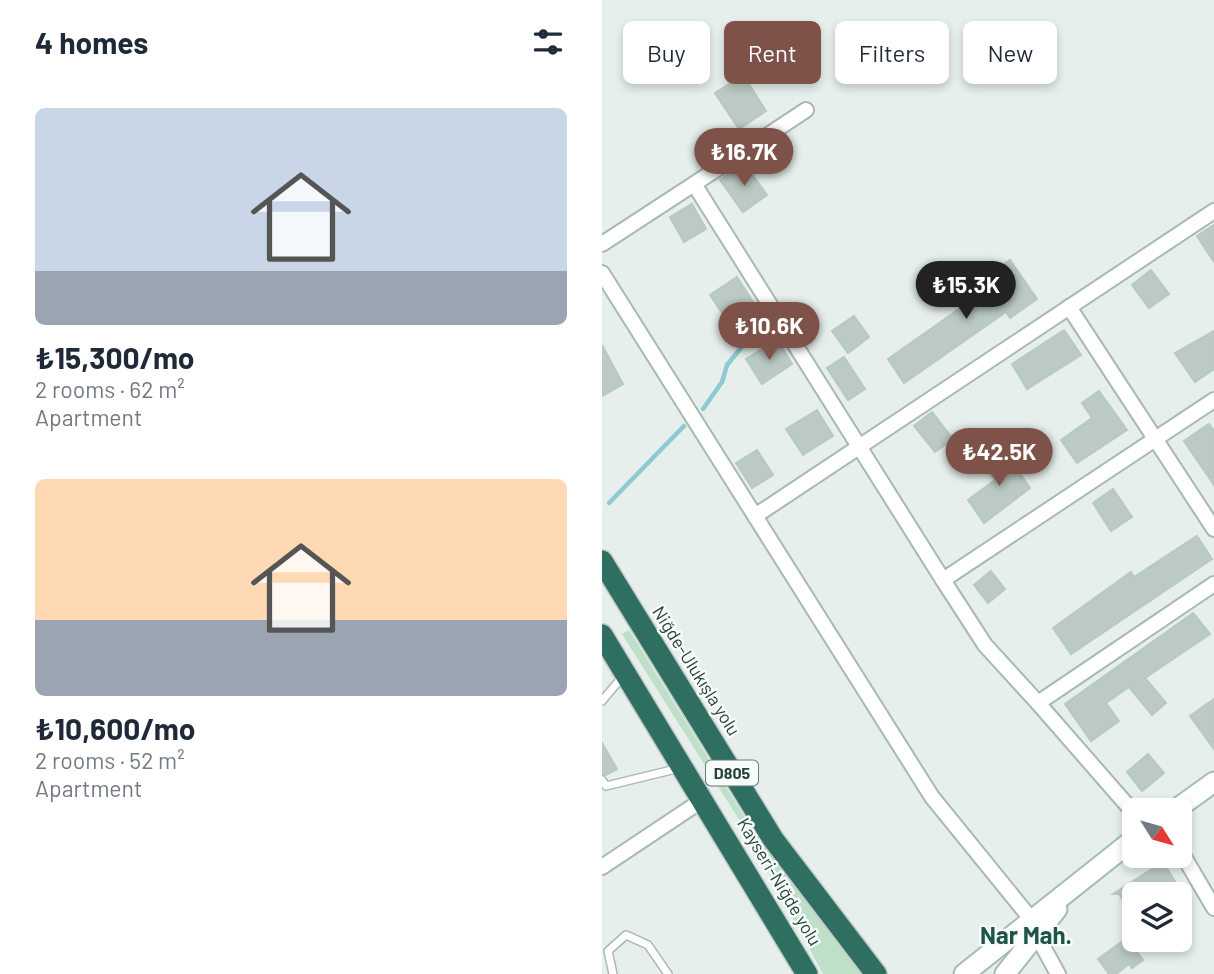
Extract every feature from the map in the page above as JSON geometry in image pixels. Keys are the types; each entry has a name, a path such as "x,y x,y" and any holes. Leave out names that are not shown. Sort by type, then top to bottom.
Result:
{"highway":[{"name":"Niğde-Ulukışla yolu","path":"602,561 773,839 876,974"},
{"name":"Kayseri-Niğde yolu","path":"602,635 704,799 807,974"}],"street":[{"path":"602,244 806,110"},
{"path":"694,184 857,448 985,645 1122,799"},
{"path":"755,516 1214,211"},
{"path":"602,272 932,797 1034,927 1058,974"},
{"path":"1069,307 1214,529"},
{"path":"943,580 1214,400"},
{"path":"1038,703 1214,584"},
{"path":"1191,798 1214,782"},
{"path":"602,867 704,799"},
{"path":"964,974 1034,927 1087,874 1122,848"},
{"path":"1191,868 1214,908"},
{"path":"1005,974 1034,927"}],"lane":[{"path":"602,701 625,672"},
{"path":"602,780 606,786 684,766"},
{"path":"614,974 608,951 626,935 648,945 668,974"}],"green space":[{"path":"629,630 752,829 862,974 823,974 747,832 622,634"}],"building":[{"path":"729,84 749,84 766,111 739,129 715,93"},
{"path":"744,163 767,195 743,212 720,180"},
{"path":"692,204 706,229 684,242 670,217"},
{"path":"1214,225 1214,262 1197,236"},
{"path":"1010,260 1037,299 1010,318 1006,312 904,383 888,359 989,288 983,279"},
{"path":"1151,270 1169,294 1149,308 1132,285"},
{"path":"737,277 753,302 727,320 710,295"},
{"path":"854,316 869,337 848,353 832,331"},
{"path":"1064,330 1081,355 1027,389 1012,364"},
{"path":"1214,331 1214,369 1195,382 1175,353"},
{"path":"777,340 792,364 762,384 746,359"},
{"path":"602,345 623,384 602,396"},
{"path":"844,357 865,389 848,400 827,368"},
{"path":"1099,391 1127,430 1077,463 1061,440 1092,418 1082,403"},
{"path":"817,410 833,436 803,455 786,429"},
{"path":"932,412 953,439 935,452 914,426"},
{"path":"1209,424 1214,431 1214,485 1184,441"},
{"path":"757,450 773,475 752,488 736,463"},
{"path":"1004,450 1030,488 984,523 968,500 995,480 984,464"},
{"path":"1113,489 1132,517 1111,531 1093,503"},
{"path":"1197,536 1212,559 1071,654 1053,628 1131,572 1134,577"},
{"path":"991,571 1005,589 988,603 974,585"},
{"path":"1193,613 1210,634 1145,678 1166,703 1152,715 1129,687 1106,703 1119,721 1091,741 1065,704"},
{"path":"1214,699 1214,749 1190,716"},
{"path":"602,743 617,769 606,775 602,774"},
{"path":"1148,754 1164,773 1142,791 1127,772"},
{"path":"1154,868 1167,868 1175,882 1132,882"},
{"path":"1122,888 1122,899 1119,894 1113,894"},
{"path":"1122,942 1122,952 1137,952 1143,960 1132,968 1129,964 1116,974 1109,974 1098,959"}],"waterway":[{"path":"703,409 722,382 727,365 758,327"},
{"path":"609,503 684,426"}],"district":[{"name":"Nar Mah.","path":"1026,936"}]}
